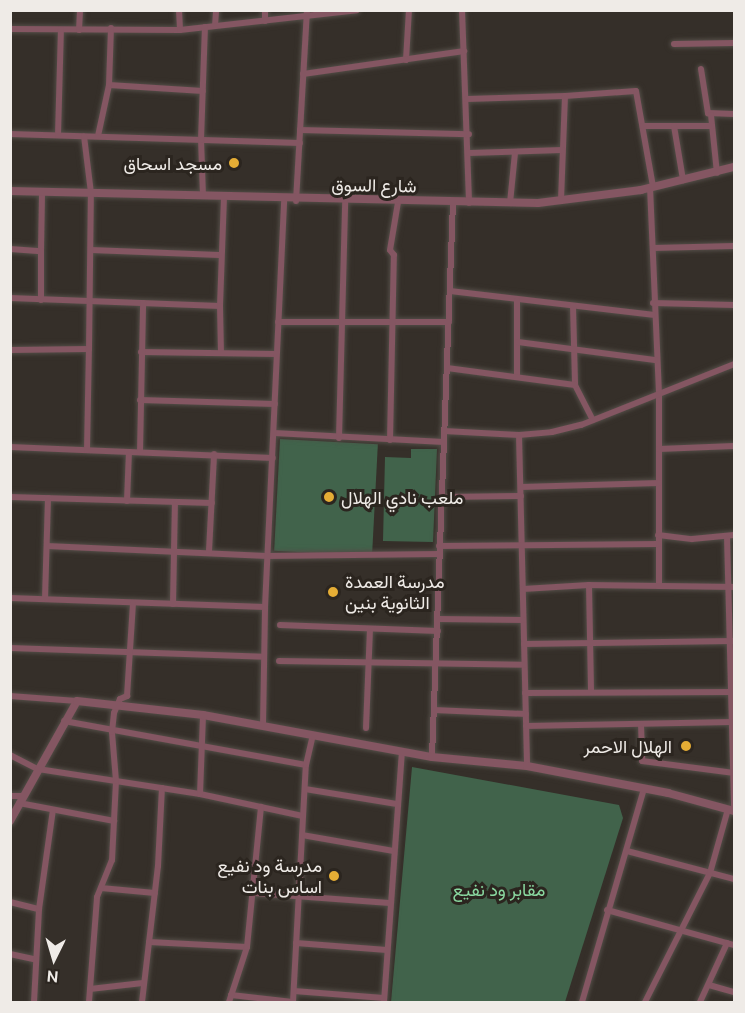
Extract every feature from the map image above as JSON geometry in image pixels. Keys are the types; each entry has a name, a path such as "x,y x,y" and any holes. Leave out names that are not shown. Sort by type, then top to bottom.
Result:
{"street":[{"path":"79,30 80,10"},
{"path":"179,10 180,30"},
{"path":"216,10 216,26"},
{"path":"265,10 265,21"},
{"path":"406,60 409,10"},
{"path":"462,10 469,134 469,203"},
{"path":"10,29 180,30 265,21 307,13 356,11"},
{"path":"296,201 307,13"},
{"path":"203,196 201,140 205,27"},
{"path":"98,136 109,86 111,28"},
{"path":"58,135 61,30"},
{"path":"674,44 735,43"},
{"path":"303,74 464,51"},
{"path":"701,69 707,111 711,115 717,173"},
{"path":"109,86 203,91"},
{"path":"467,99 636,91 652,187 653,315 659,394 658,586"},
{"path":"561,202 565,96"},
{"path":"711,115 735,114"},
{"path":"643,126 712,126"},
{"path":"675,126 682,180"},
{"path":"300,130 469,134"},
{"path":"10,134 300,142"},
{"path":"84,136 91,193 87,450"},
{"path":"469,153 562,150"},
{"path":"510,203 515,153"},
{"name":"شارع السوق","path":"10,191 345,202 561,202 652,187 735,167"},
{"path":"41,300 42,193"},
{"path":"221,353 219,255 224,198"},
{"path":"263,725 267,556 284,200"},
{"path":"339,438 345,202"},
{"path":"390,440 394,255 390,250 398,202"},
{"path":"432,757 453,203"},
{"path":"653,248 735,246"},
{"path":"10,249 41,251"},
{"path":"91,250 219,255"},
{"path":"450,291 517,301 653,315"},
{"path":"10,298 220,306"},
{"path":"517,301 517,377"},
{"path":"140,452 143,303"},
{"path":"653,303 735,304"},
{"path":"573,306 575,385 593,420"},
{"path":"278,322 343,320 449,322"},
{"path":"518,342 655,360"},
{"path":"10,350 89,349"},
{"path":"141,352 276,354"},
{"path":"444,430 519,435 552,432 593,420 735,364"},
{"path":"447,368 575,385"},
{"path":"140,400 275,404"},
{"path":"274,433 444,442"},
{"path":"519,435 527,766"},
{"path":"659,449 735,446"},
{"path":"10,447 273,458"},
{"path":"127,501 129,452"},
{"path":"209,550 214,454"},
{"path":"521,487 658,483"},
{"path":"442,497 521,496"},
{"path":"10,497 212,503"},
{"path":"45,599 48,498"},
{"path":"173,604 175,502"},
{"path":"645,1002 710,873 732,810 734,773 731,535 692,539 658,535"},
{"path":"439,546 658,544"},
{"path":"47,546 209,550 267,556 439,554"},
{"path":"522,589 589,585 732,587"},
{"path":"589,585 591,692"},
{"path":"10,598 265,607"},
{"path":"89,1002 101,888 112,860 116,781 112,732 118,705 127,696 133,603"},
{"path":"438,619 523,620"},
{"path":"280,625 438,632"},
{"path":"366,728 370,629"},
{"path":"524,644 733,641"},
{"path":"10,648 264,657"},
{"path":"279,661 524,665"},
{"path":"525,693 733,692"},
{"path":"10,696 203,715 402,753 527,766 644,788 732,810"},
{"path":"10,820 77,701"},
{"path":"435,710 525,714"},
{"path":"200,794 203,715"},
{"path":"64,721 112,732 306,765"},
{"path":"526,726 732,722"},
{"path":"641,723 642,761 734,773"},
{"path":"261,807 247,947 230,999 293,1002 306,765 313,735"},
{"path":"294,991 384,1000 402,753"},
{"path":"10,755 38,769 200,794 303,816"},
{"path":"142,1002 142,983 155,893 162,788"},
{"path":"582,1002 644,788"},
{"path":"305,789 397,804"},
{"path":"10,796 53,810 114,821"},
{"path":"34,1002 34,959 53,810"},
{"path":"302,835 394,851"},
{"path":"627,851 735,879"},
{"path":"101,888 155,893"},
{"path":"254,893 390,903"},
{"path":"10,902 39,909"},
{"path":"607,910 731,944 700,1002"},
{"path":"149,942 247,947"},
{"path":"296,943 387,950"},
{"path":"10,954 34,959"},
{"path":"90,989 142,983"},
{"path":"709,985 735,992"}],"green space":[{"name":"ملعب نادي الهلال","path":"280,439 378,444 372,556 274,551"},
{"path":"411,449 437,449 433,542 383,541 385,457 411,458"},
{"name":"مقابر ود نفيع","path":"412,767 619,805 623,818 565,1002 391,1002"}],"place":[{"name":"مسجد اسحاق","path":"234,163"},
{"name":"ملعب نادي الهلال","path":"329,497"},
{"name":"مدرسة العمدة الثانوية بنين","path":"333,592"},
{"name":"الهلال الاحمر","path":"686,746"},
{"name":"مدرسة ود نفيع اساس بنات","path":"334,876"}]}
